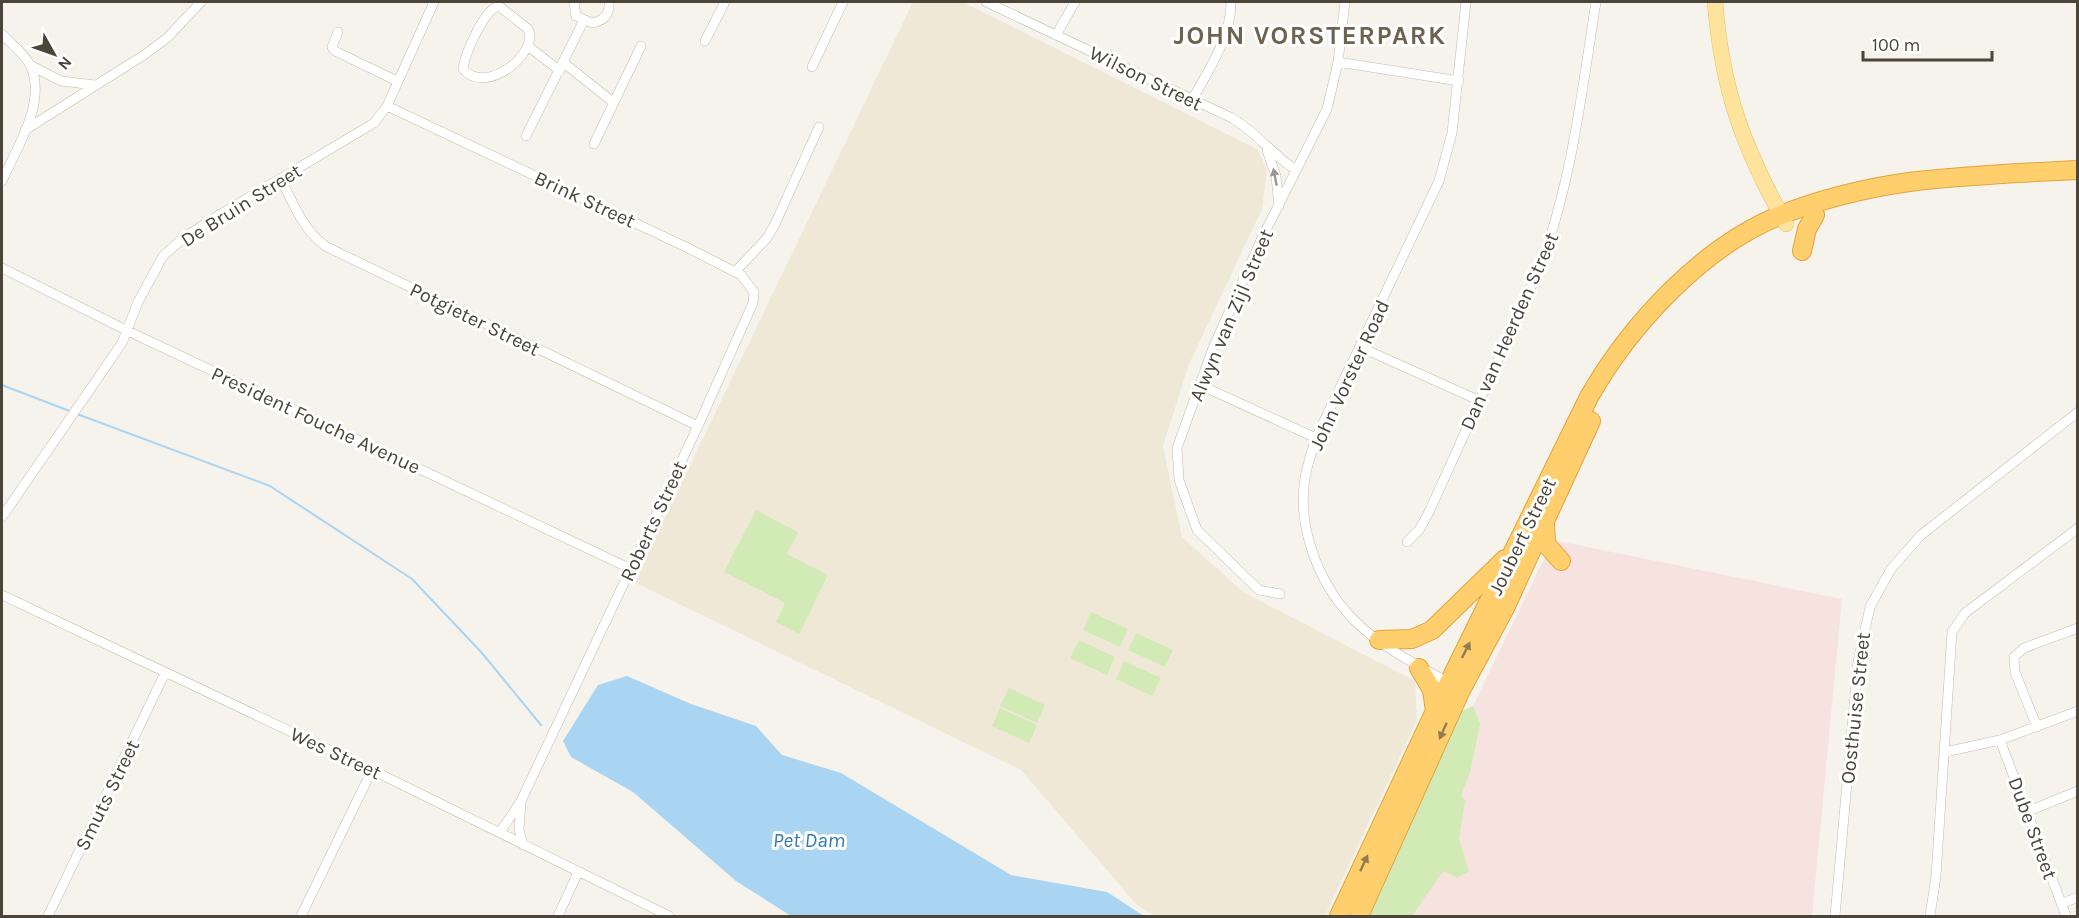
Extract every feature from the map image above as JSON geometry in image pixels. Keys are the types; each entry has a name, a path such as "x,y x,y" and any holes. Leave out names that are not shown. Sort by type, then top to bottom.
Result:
{"highway":[{"path":"1783,220 1840,196 1907,182 2078,170"},
{"path":"1783,220 1815,215 1909,193 2078,181"},
{"path":"1802,251 1807,229 1815,215"},
{"name":"Joubert Street","path":"1339,916 1435,711 1455,687 1505,608 1608,386 1638,345 1667,312 1720,265 1783,220"},
{"name":"Joubert Street","path":"1359,916 1512,552 1535,512 1589,397 1628,337 1652,310 1701,266 1752,230 1783,220"},
{"path":"1545,522 1546,544 1561,561"},
{"path":"1379,640 1419,637 1449,615 1512,552"},
{"path":"1449,615 1488,607"},
{"path":"1419,668 1432,690 1435,711"}],"main road":[{"path":"1715,2 1719,45 1733,110 1747,148 1783,220"}],"street":[{"path":"25,130 144,55 167,38 201,2"},
{"name":"De Bruin Street","path":"2,517 70,420 128,331 138,302 163,256 194,231 366,130 382,116 434,2"},
{"path":"574,2 576,16 583,22 592,23 603,19 609,8 609,2"},
{"path":"705,42 725,2"},
{"path":"812,67 843,2"},
{"name":"Wilson Street","path":"986,2 1240,123 1266,148 1296,170"},
{"path":"1056,34 1075,2"},
{"path":"1192,100 1222,44 1230,17 1231,2"},
{"name":"Alwyn van Zijl Street","path":"1280,594 1259,590 1213,548 1193,522 1179,480 1176,458 1180,435 1213,348 1327,109 1338,63 1345,2"},
{"name":"John Vorster Road","path":"1455,687 1419,668 1352,618 1317,566 1311,549 1303,504 1305,478 1316,438 1439,181 1452,133 1466,2"},
{"name":"Dan van Heerden Street","path":"1407,542 1424,522 1541,265 1556,223 1568,177 1596,2"},
{"path":"493,7 503,7 523,24 530,34 528,46 506,70 497,76 479,79 469,76 463,69 486,15 493,7"},
{"path":"526,136 583,22"},
{"path":"338,32 332,47 334,51 397,81"},
{"path":"2,34 30,64 61,81 95,84"},
{"path":"528,46 614,103"},
{"path":"594,144 641,46"},
{"path":"1338,63 1459,81"},
{"path":"2,181 25,130 35,98 30,64"},
{"name":"Brink Street","path":"387,106 735,272 746,279 754,292 748,314"},
{"path":"735,272 767,238 776,224 819,127"},
{"path":"1266,148 1276,176 1279,206"},
{"name":"Potgieter Street","path":"281,180 309,231 327,247 699,426"},
{"name":"President Fouche Avenue","path":"2,268 128,331 631,569"},
{"name":"Roberts Street","path":"521,801 699,426 748,314"},
{"path":"1360,347 1478,400"},
{"path":"1200,385 1316,438"},
{"name":"Oosthuise Street","path":"1835,916 1858,662 1870,607 1891,569 1921,535 2076,417"},
{"path":"1930,916 1945,752 1951,639 1955,625 1980,600 2078,528"},
{"name":"Wes Street","path":"2,595 501,832 669,916"},
{"path":"2037,727 2015,672 2014,657 2024,648 2078,628"},
{"name":"Smuts Street","path":"48,916 165,673"},
{"path":"1945,752 2000,740 2078,711"},
{"name":"Dube Street","path":"2000,740 2066,916"},
{"path":"301,916 372,770"},
{"path":"2026,812 2078,791"},
{"path":"501,832 521,801"},
{"path":"521,801 519,830 523,845"},
{"path":"558,916 578,872"},
{"path":"2061,903 2078,897"}],"shaded area":[{"path":"913,2 963,2 1257,149 1267,170 1262,209 1189,364 1163,446 1182,537 1243,592 1415,681 1417,720 1325,916 1155,916 1137,905 1021,770 634,582"},
{"path":"1553,540 1842,599 1812,916 1372,916"}],"green space":[{"path":"756,510 798,532 787,554 828,575 799,634 776,622 785,603 724,572"},
{"path":"1091,612 1128,629 1120,647 1083,630"},
{"path":"1136,633 1173,650 1165,667 1128,650"},
{"path":"1079,640 1115,657 1107,675 1070,658"},
{"path":"1124,661 1161,678 1152,696 1116,679"},
{"path":"1009,688 1045,705 1037,723 1000,706"},
{"path":"1473,706 1480,724 1470,773 1461,795 1465,801 1459,839 1469,871 1457,878 1443,871 1412,916 1370,916 1461,711"},
{"path":"1000,708 1037,725 1029,743 992,726"}],"water":[{"name":"Pet Dam","path":"627,676 691,704 756,726 782,755 841,773 1011,875 1107,892 1144,916 791,916 736,881 633,792 571,757 563,741 598,685"}],"waterway":[{"path":"2,385 72,412"},
{"path":"77,414 270,486 412,579 482,653 541,725"}],"district":[{"name":"JOHN VORSTERPARK","path":"1310,35"}]}
